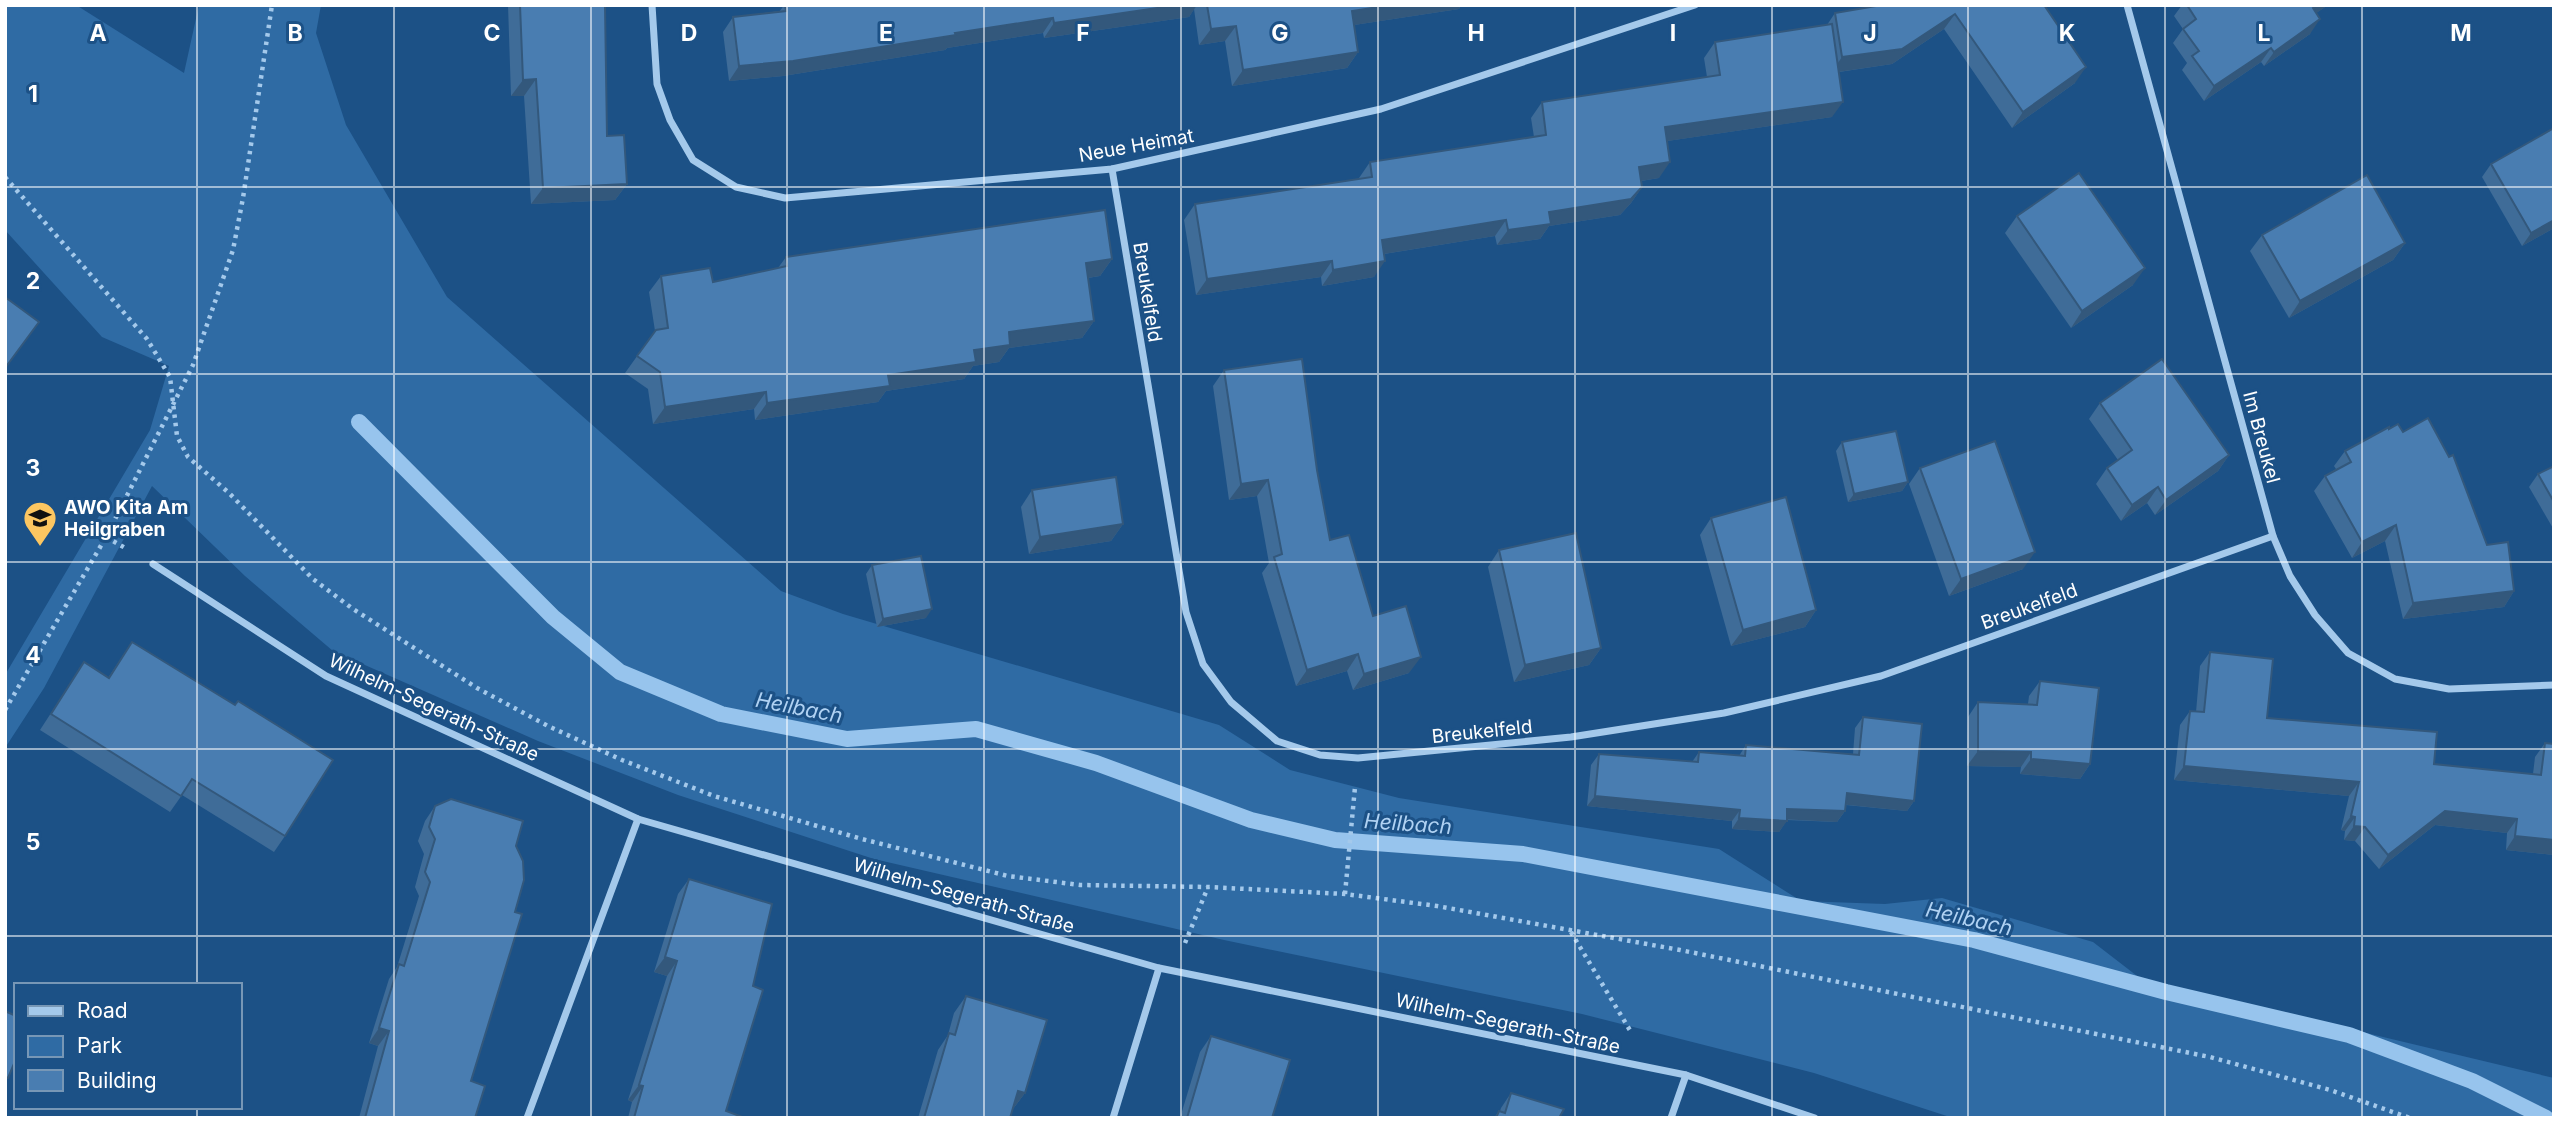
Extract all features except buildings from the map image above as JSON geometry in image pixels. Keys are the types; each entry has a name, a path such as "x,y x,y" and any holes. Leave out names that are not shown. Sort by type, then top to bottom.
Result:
{"street":[{"name":"Neue Heimat","path":"652,5 657,84 670,120 693,160 736,187 785,198 1112,169 1381,109 1695,5"},
{"name":"Im Breukel","path":"2127,5 2273,536 2290,576 2315,615 2347,653 2395,679 2449,688 2554,685"},
{"name":"Breukelfeld","path":"1112,169 1186,612 1203,664 1231,702 1277,741 1320,755 1358,758 1457,750 1571,737 1737,710 1881,676 2273,536"},
{"name":"Wilhelm-Segerath-Straße","path":"153,564 326,676 638,819 1159,968 1686,1075 1815,1118"},
{"path":"527,1118 638,819"},
{"path":"1113,1118 1159,968"},
{"path":"1671,1118 1686,1075"}],"path":[{"path":"5,710 106,537 193,365 233,250 272,5"},
{"path":"5,177 147,339 170,377 177,436 188,457 229,493 313,579 353,609 477,688 548,726 622,760 714,796 862,839 1008,876 1080,885 1208,887 1345,894 1437,906 1680,950 2210,1057 2330,1090 2410,1118"},
{"path":"1345,894 1355,784"},
{"path":"1159,968 1186,942 1208,887"},
{"path":"1570,931 1653,1069"}],"green space":[{"path":"5,5 76,5 184,73 199,5 321,5 316,33 346,125 447,297 781,591 843,614 1219,725 1290,770 1399,798 1719,849 1801,901 1885,904 1942,898 2093,942 2141,979 2554,1078 2554,1118 1953,1118 1814,1073 1582,1014 1224,940 874,859 678,795 538,741 333,651 245,576 152,486 44,688 5,748 5,675 150,430 169,366 102,337 5,230"}],"waterway":[{"name":"Heilbach","path":"359,422 553,617 620,672 721,714 847,739 976,729 1096,763 1251,820 1335,840 1523,854 1974,940 2166,992 2349,1035 2472,1081 2546,1118"}],"place":[{"name":"AWO Kita Am Heilgraben","path":"40,548"}]}
